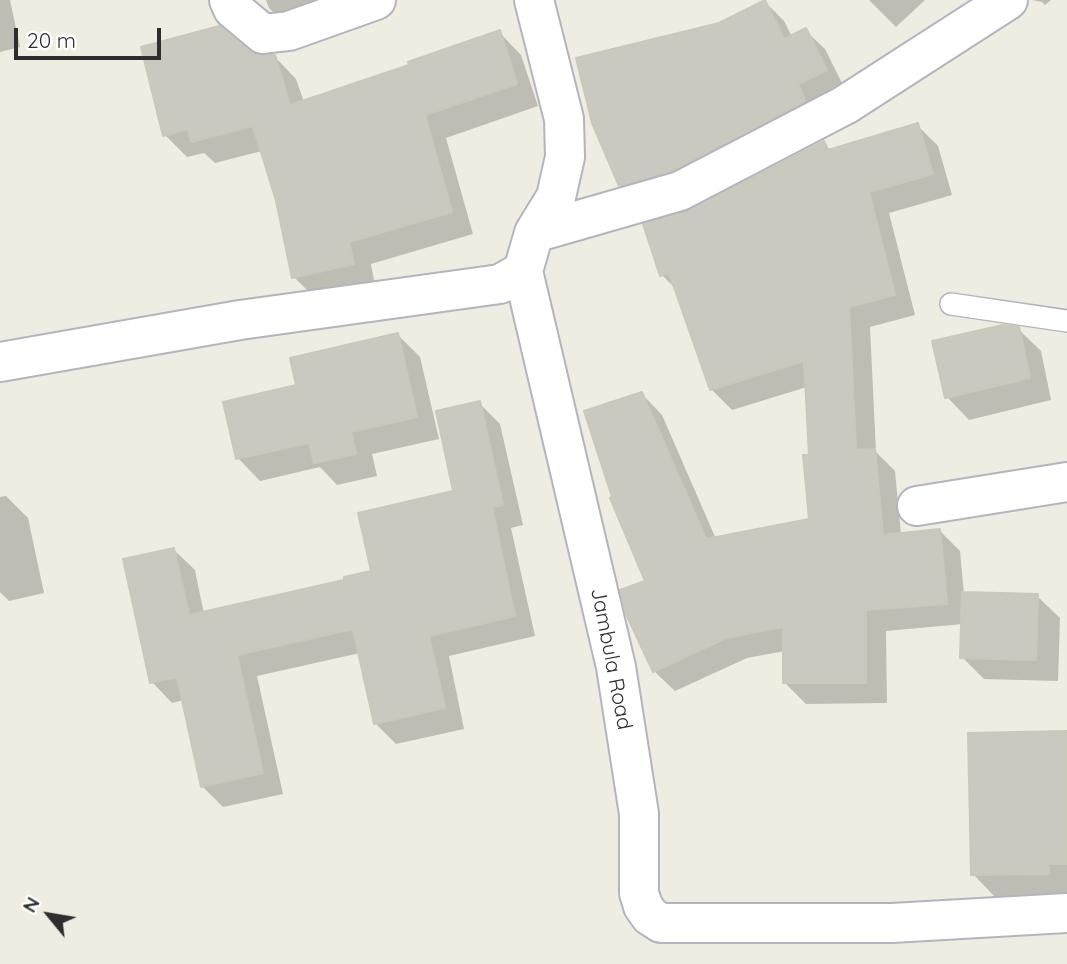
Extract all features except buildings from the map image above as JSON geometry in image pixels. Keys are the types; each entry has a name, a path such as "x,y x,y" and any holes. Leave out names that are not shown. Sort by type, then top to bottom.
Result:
{"street":[{"path":"229,0 233,9 263,34 289,31 376,0"},
{"name":"Jambula Road","path":"534,0 564,119 565,157 556,197 534,233 523,271 616,667 639,814 639,893 643,906 650,916 661,923 891,923 1067,914"},
{"path":"534,233 680,191 845,105 1008,0"},
{"path":"0,362 240,320 500,284 523,271"},
{"path":"917,506 1067,482"}],"lane":[{"path":"951,304 1067,321"}]}
